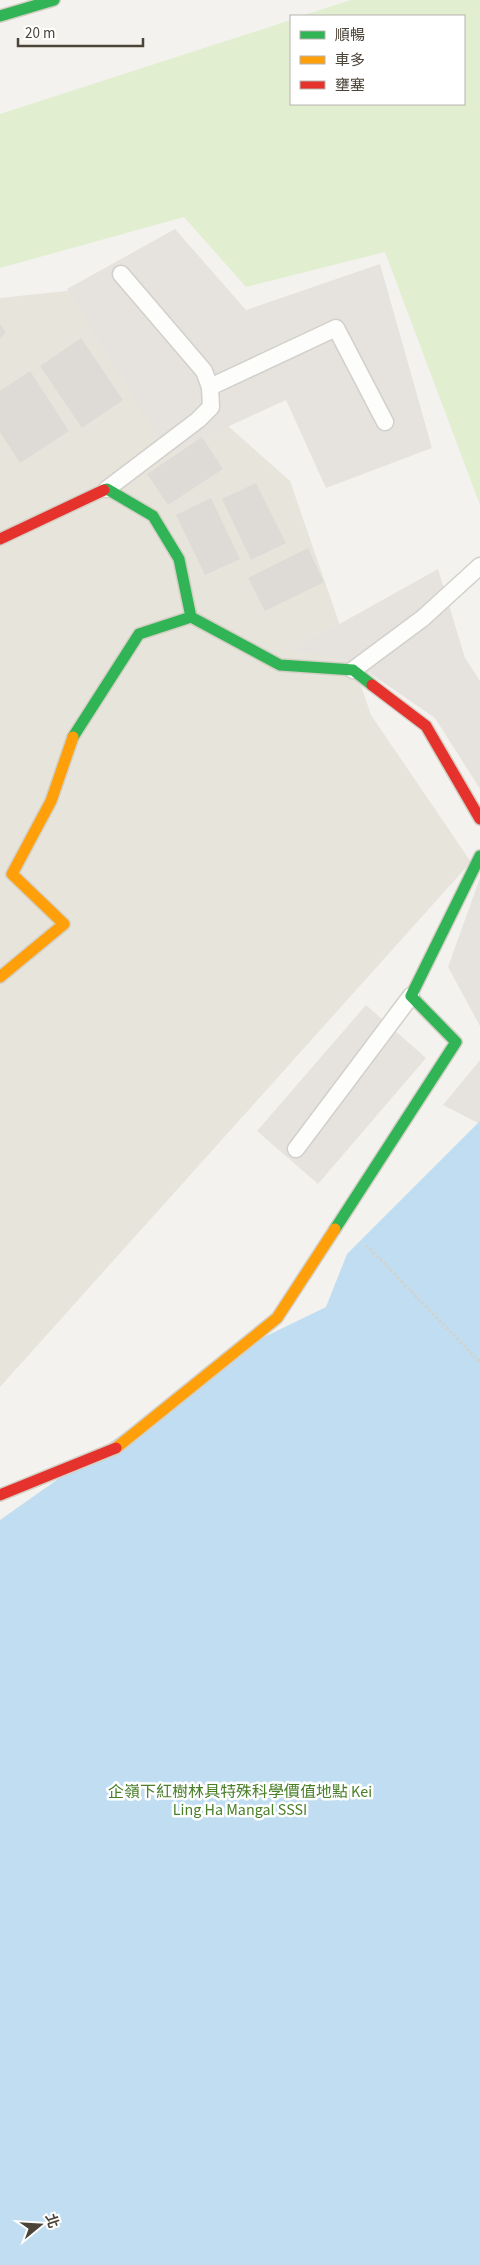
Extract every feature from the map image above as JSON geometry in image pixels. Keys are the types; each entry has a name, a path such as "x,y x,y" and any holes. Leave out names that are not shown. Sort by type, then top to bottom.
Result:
{"street":[{"path":"0,16 54,0"},
{"path":"0,539 107,489 153,516 180,559 191,617"},
{"path":"0,977 64,924 12,874 51,800 71,739 139,634 191,617 280,665 353,670 426,726 480,819"},
{"path":"0,1495 118,1447 277,1318 456,1042 411,996 480,856"}],"lane":[{"path":"107,489 198,420 211,407 210,387 204,372 121,274"},
{"path":"210,387 336,328 384,422"},
{"path":"353,670 423,618 480,566"},
{"path":"296,1149 411,996"}],"path":[{"path":"341,1219 480,1362"}],"shaded area":[{"path":"175,229 246,310 380,264 432,448 326,488 286,400 168,454 67,289"},
{"path":"75,290 290,481 371,715 471,862 0,1387 0,298"},
{"path":"438,569 465,658 480,681 480,789 435,718 352,661 291,651"},
{"path":"480,878 480,1026 448,967"},
{"path":"366,1005 426,1058 318,1184 257,1131"},
{"path":"480,1060 480,1124 443,1105"}],"green space":[{"path":"351,0 480,0 480,505 385,252 246,287 184,217 0,268 0,114 290,20 290,105 465,105 465,15 304,15"}],"water":[{"name":"企嶺下紅樹林具特殊科學價值地點 Kei Ling Ha Mangal SSSI","path":"480,1121 480,2265 0,2265 0,1520 250,1344 326,1307 347,1254"}],"building":[{"path":"0,324 6,333 0,338"},
{"path":"81,338 123,400 82,428 40,366"},
{"path":"30,371 69,431 20,463 0,432 0,391"},
{"path":"202,437 223,469 168,505 147,474"},
{"path":"256,483 286,543 251,560 222,499"},
{"path":"211,498 240,559 205,575 176,515"},
{"path":"308,548 324,582 265,611 248,578"}],"traffic: fast":[{"path":"0,16 54,0"},
{"path":"104,490 107,489 153,516 179,559 191,617 280,665 353,670 372,685"},
{"path":"73,737 139,634 191,617"},
{"path":"335,1229 456,1042 411,996 480,856"}],"traffic: slow":[{"path":"0,977 64,924 12,874 51,801 73,737"},
{"path":"116,1448 277,1318 335,1229"}],"traffic: jam":[{"path":"0,539 104,490"},
{"path":"372,685 426,726 480,819"},
{"path":"0,1495 116,1448"}]}
